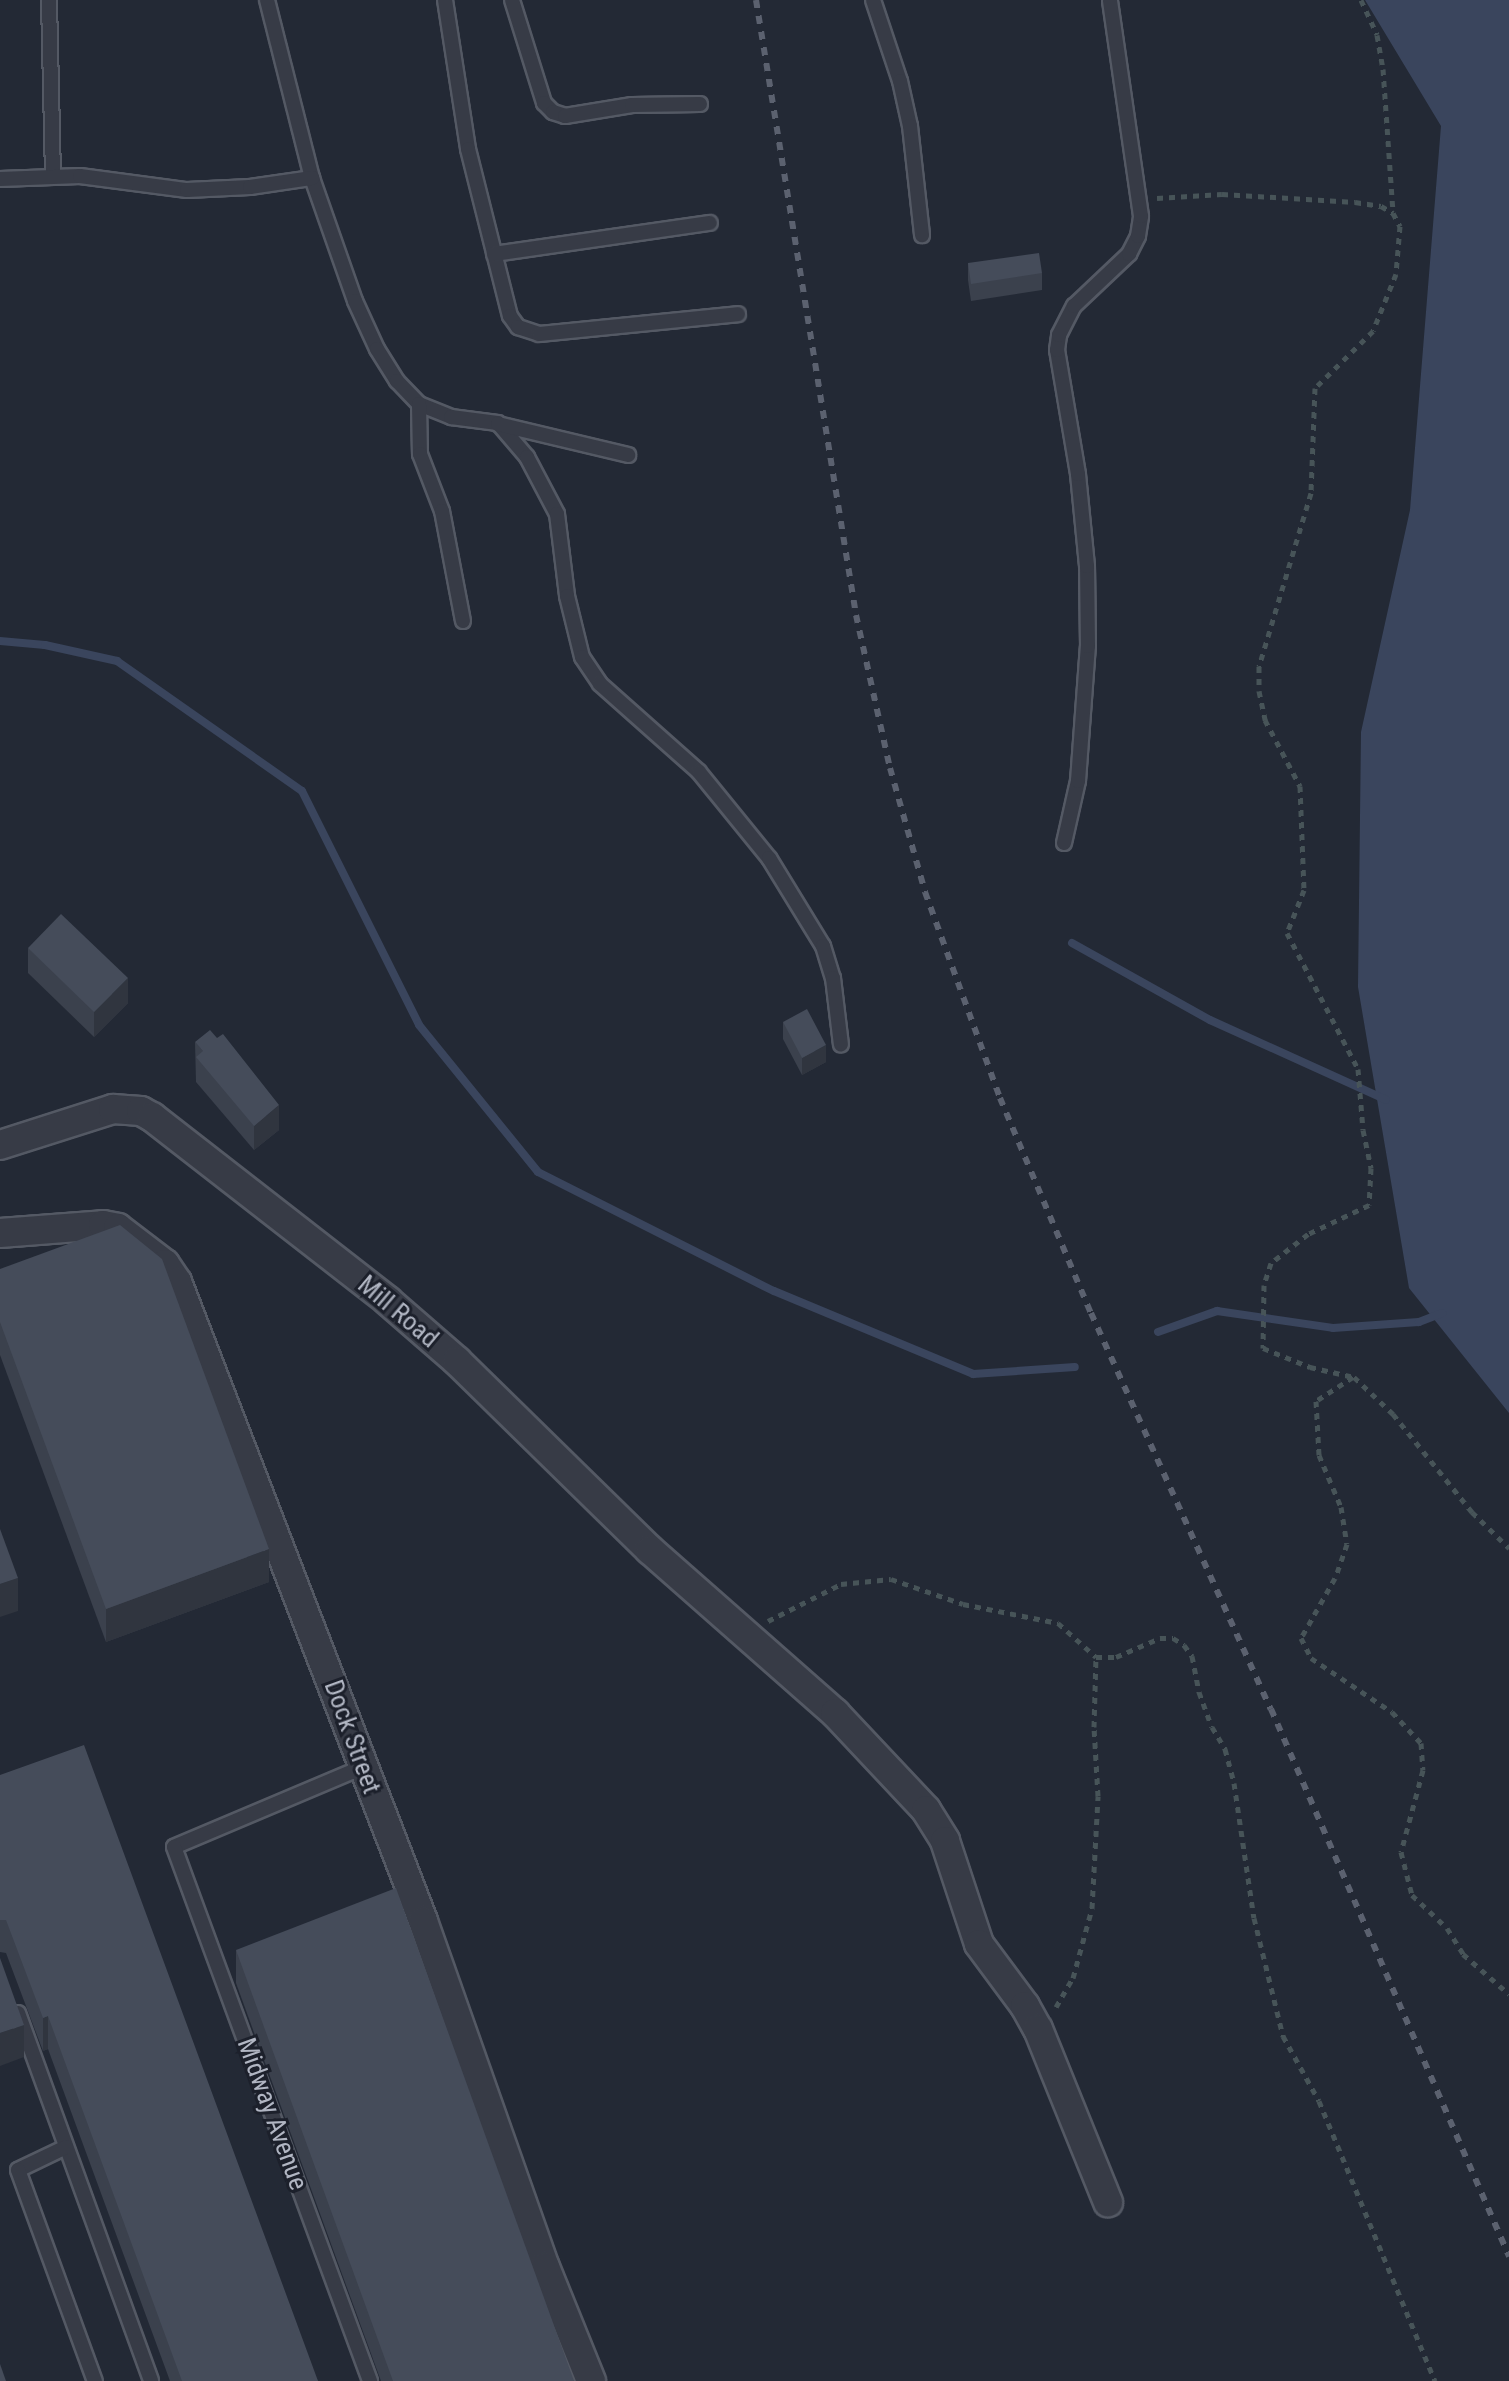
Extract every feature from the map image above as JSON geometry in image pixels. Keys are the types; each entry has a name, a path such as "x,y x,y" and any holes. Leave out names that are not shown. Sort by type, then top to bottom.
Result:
{"street":[{"name":"Mill Road","path":"0,1145 113,1109 141,1111 152,1117 388,1301 446,1351 650,1550 835,1713 926,1810 945,1841 979,1944 1025,2006 1038,2029 1108,2202"},
{"name":"Dock Street","path":"0,1233 103,1225 125,1232 165,1264 177,1282 423,1921 545,2267 591,2381"}],"lane":[{"path":"49,0 53,175"},
{"path":"267,0 312,178 355,301 397,381 419,404 435,413 498,423 628,455"},
{"path":"445,0 468,149 510,316 518,327 531,333 738,314"},
{"path":"512,0 544,103 553,112 565,116 632,105 700,104"},
{"path":"873,0 900,81 910,126 922,235"},
{"path":"1064,843 1078,781 1088,646 1087,566 1078,474 1057,350 1059,335 1074,306 1129,254 1138,236 1140,199 1110,0"},
{"path":"0,179 53,175 187,190 250,187 312,178"},
{"path":"494,254 710,223"},
{"path":"419,404 420,454 442,511 463,621"},
{"path":"498,423 527,457 557,514 567,596 582,657 600,684 699,772 778,871 823,946 833,978 841,1045"},
{"name":"Midway Avenue","path":"363,1767 174,1847 370,2381"},
{"path":"10,1991 151,2381"},
{"path":"66,2147 18,2170 95,2381"}],"path":[{"path":"1361,0 1377,35 1383,69 1393,213 1400,235 1396,274 1373,331 1315,388 1311,493 1259,666 1259,691 1265,720 1300,786 1304,890 1287,933 1358,1069 1363,1130 1371,1168 1369,1205 1308,1234 1271,1263 1264,1285 1263,1348 1310,1367 1354,1377 1393,1414 1472,1512 1509,1548"},
{"path":"1140,199 1252,195 1355,202 1381,206 1393,213"},
{"path":"1354,1377 1316,1401 1319,1455 1341,1507 1347,1544 1335,1578 1301,1638 1311,1658 1392,1712 1421,1743 1423,1770 1401,1852 1412,1895 1447,1928 1463,1954 1509,1994"},
{"path":"744,1635 789,1608 841,1584 891,1579 963,1604 1058,1623 1096,1657 1116,1657 1160,1638 1173,1638 1184,1645 1192,1656 1199,1692 1212,1727 1225,1749 1234,1783 1254,1918 1283,2036 1319,2101 1435,2381"},
{"path":"1038,2029 1073,1978 1092,1908 1098,1796 1094,1727 1096,1657"}],"water":[{"path":"1365,0 1509,0 1509,1413 1409,1288 1358,987 1361,732 1410,510 1441,126"}],"building":[{"path":"1039,253 1042,273 971,284 968,263"},
{"path":"61,914 128,978 94,1012 28,948"},
{"path":"807,1009 826,1045 802,1058 783,1022"},
{"path":"210,1030 217,1038 223,1034 279,1105 254,1126 196,1057 203,1051 195,1042"},
{"path":"120,1225 162,1259 269,1549 106,1609 0,1322 0,1269"},
{"path":"0,1529 18,1578 0,1584"},
{"path":"84,1745 318,2381 182,2381 48,2016 43,2018 6,1920 0,1920 0,1775"},
{"path":"396,1888 574,2381 393,2381 236,1950"},
{"path":"0,1958 24,2025 0,2033"},
{"path":"0,2364 6,2381 0,2381"}],"waterway":[{"path":"0,641 45,645 117,661 302,791 419,1025 538,1172 774,1291 973,1374 1075,1367"},
{"path":"1072,943 1210,1020 1386,1100"},
{"path":"1158,1332 1217,1311 1333,1328 1419,1322 1442,1313"}],"railway":[{"path":"756,0 856,615 890,768 925,892 1000,1098 1091,1313 1271,1709 1509,2256"}]}
